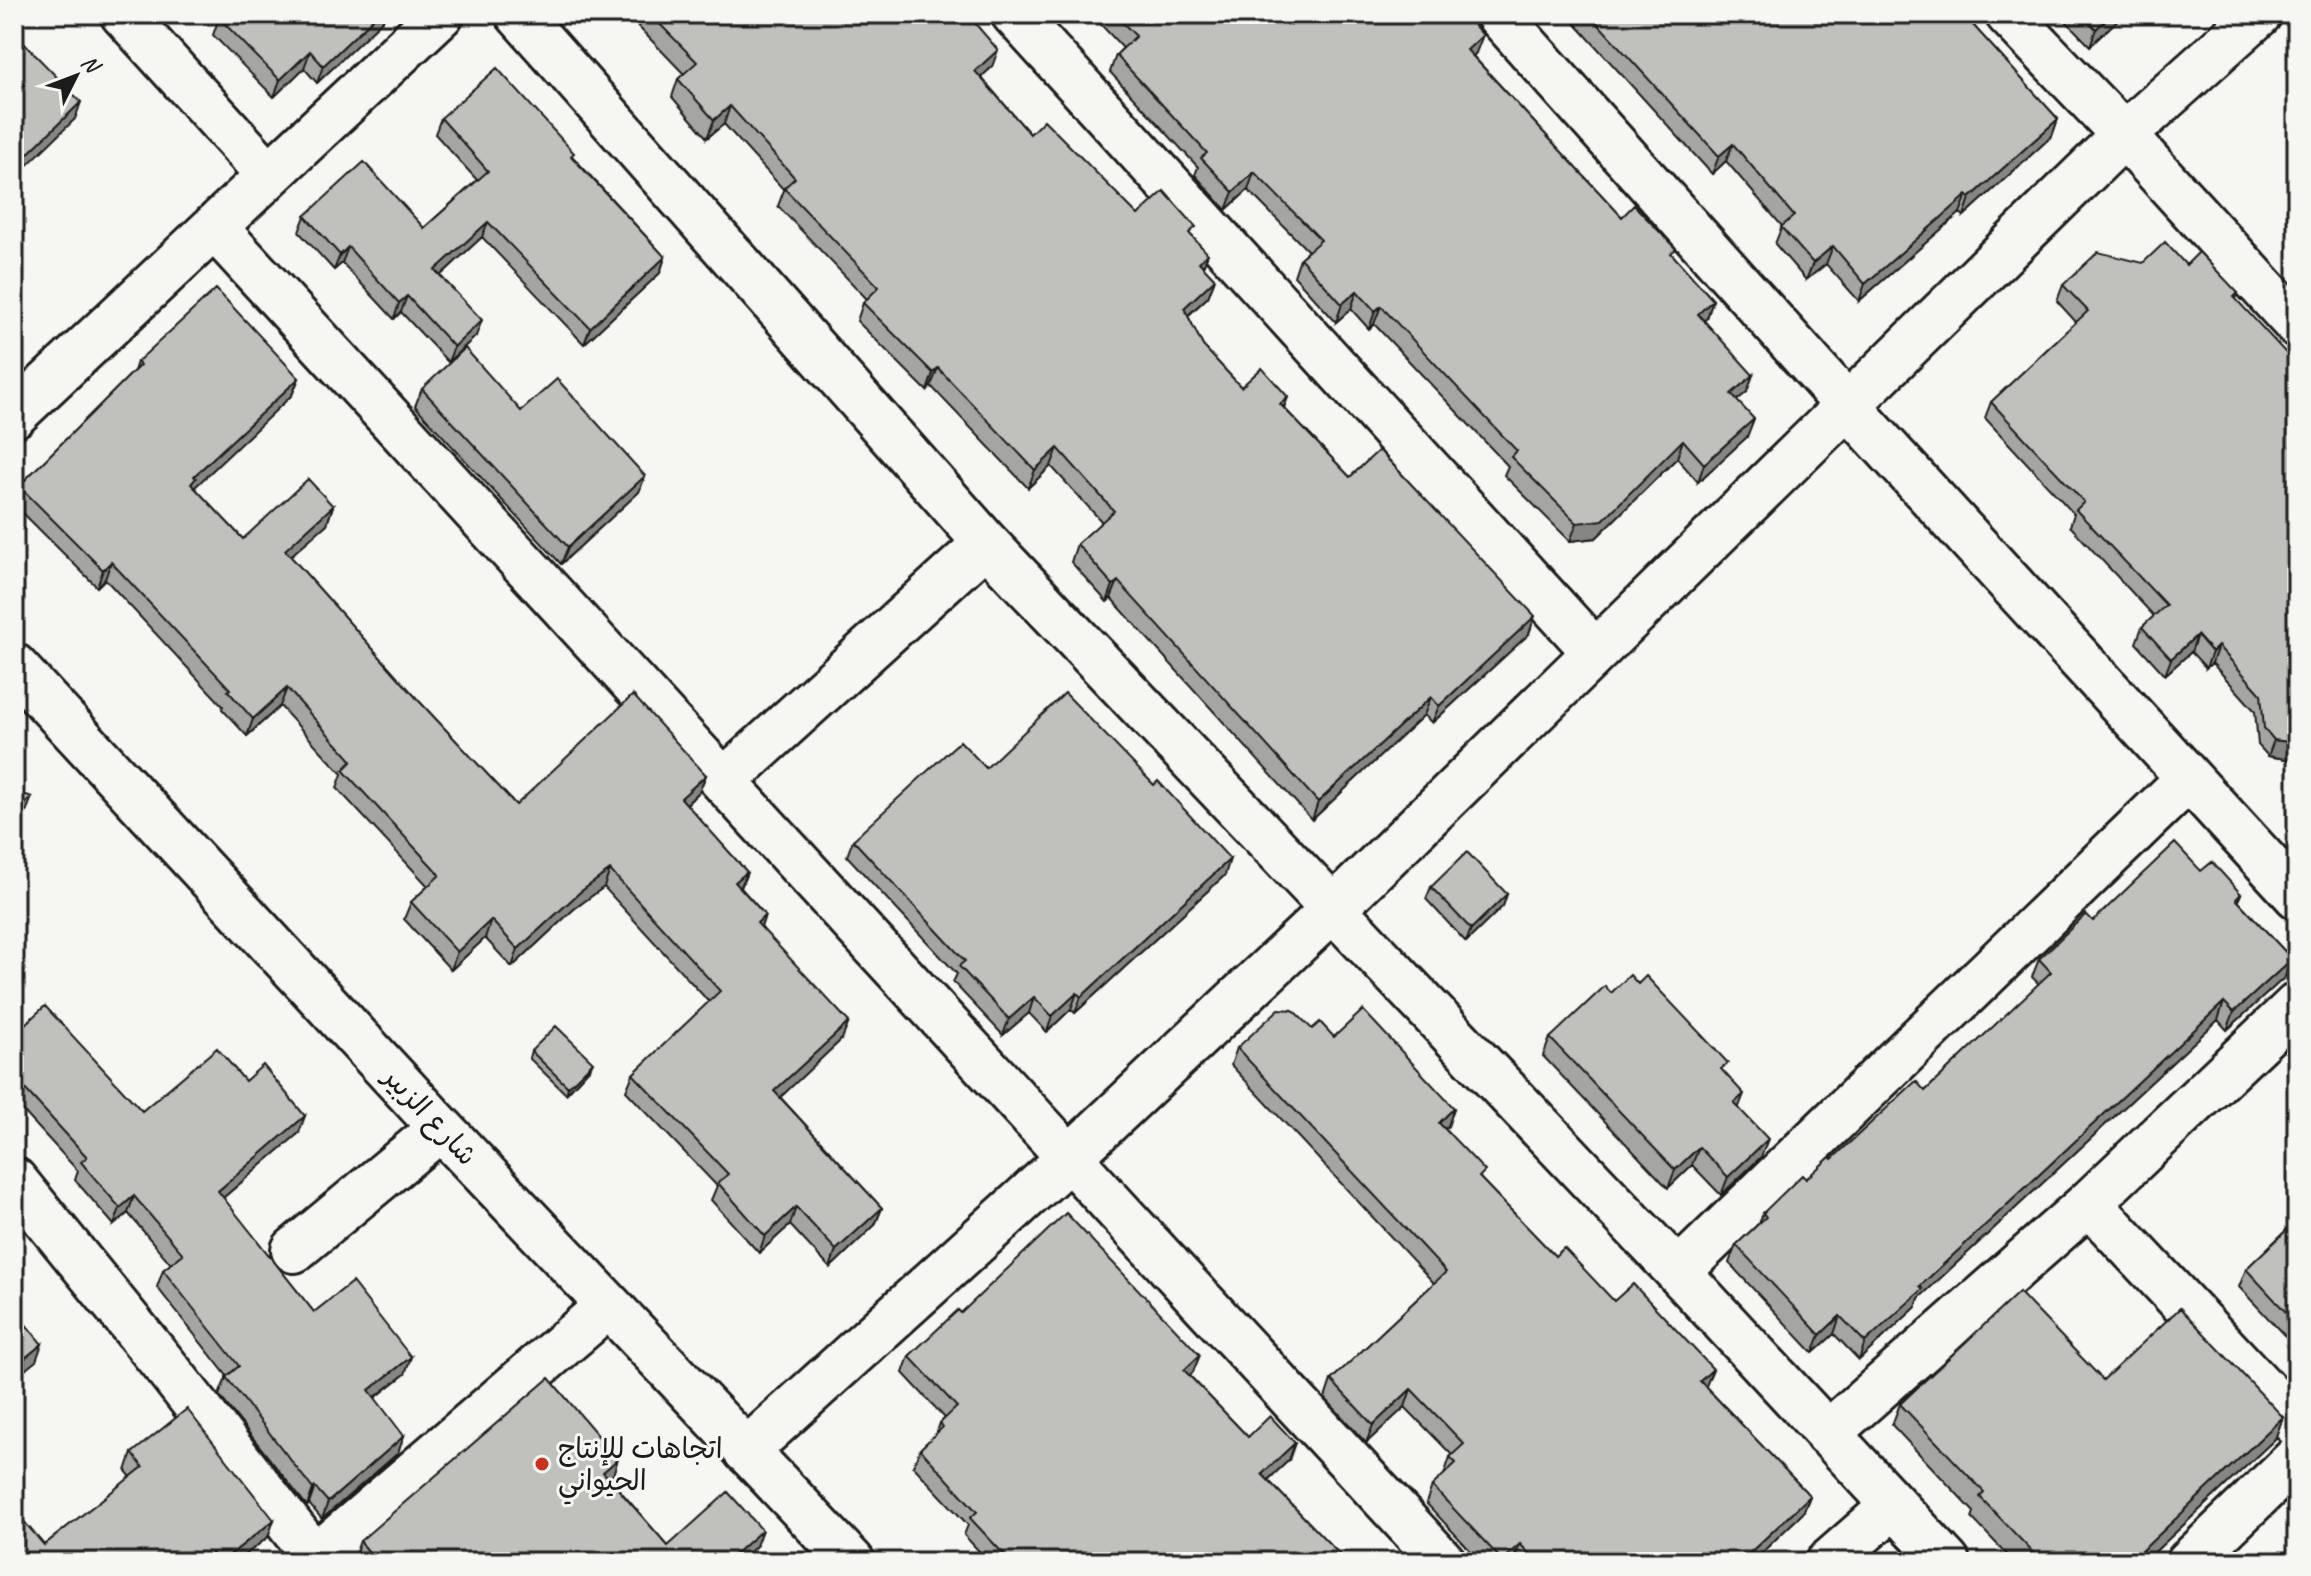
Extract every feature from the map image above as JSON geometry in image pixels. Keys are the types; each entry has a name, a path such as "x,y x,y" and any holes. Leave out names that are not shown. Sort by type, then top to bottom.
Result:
{"street":[{"path":"123,14 269,175"},
{"path":"14,415 441,14"},
{"path":"518,14 986,543 1678,1272 1947,1562"},
{"path":"1014,14 1594,651"},
{"path":"1498,14 1847,405 2297,896"},
{"path":"2008,14 2124,135 2297,325"},
{"path":"746,1451 1068,1159 1334,908 2124,135 2259,14"},
{"path":"214,227 725,780 1068,1159 1443,1562"},
{"path":"725,780 986,543"},
{"name":"شارع الزبير","path":"14,666 441,1128 852,1562"},
{"path":"1678,1272 2188,779"},
{"path":"1827,1434 2089,1203 2297,1005"},
{"path":"294,1250 441,1128"},
{"path":"14,1180 166,1367 312,1560 608,1306"},
{"path":"2089,1203 2297,1425"},
{"path":"2189,1562 2297,1458"},
{"path":"1829,1562 1894,1505"}],"building":[{"path":"223,14 378,14 323,66 310,51 280,80 219,18"},
{"path":"650,14 967,14 998,50 975,71 1030,134 1044,120 1138,215 1164,191 1196,227 1189,233 1208,254 1199,262 1215,279 1184,308 1203,346 1241,387 1262,368 1288,397 1280,404 1350,477 1379,450 1535,616 1439,706 1431,697 1318,802 1118,581 1113,585 1077,544 1114,511 1058,448 1035,470 938,368 933,373 863,303 879,287 784,188 795,178 730,106 714,120 678,79 697,62"},
{"path":"1114,14 1464,14 1483,35 1467,50 1622,217 1634,205 1676,249 1671,253 1713,300 1698,314 1753,375 1731,394 1754,419 1704,464 1683,440 1603,520 1577,523 1511,457 1517,451 1381,306 1375,311 1357,291 1342,304 1300,258 1321,240 1254,172 1233,192 1201,158 1207,153 1116,55 1136,36"},
{"path":"1589,14 1963,14 2058,119 1970,198 1967,195 1865,284 1833,246 1813,263 1781,227 1794,216 1733,144 1719,156"},
{"path":"2082,14 2112,14 2096,29"},
{"path":"14,33 81,102 14,167"},
{"path":"497,68 574,153 571,156 665,257 590,328 488,222 435,270 482,320 454,347 407,296 399,303 348,247 340,255 305,216 364,162 424,228 488,171 441,118"},
{"path":"2165,242 2186,265 2199,252 2238,293 2234,297 2297,365 2297,440 2291,446 2297,453 2297,743 2274,740 2264,728 2261,694 2218,646 2212,652 2197,635 2171,659 2142,627 2166,605 2076,510 2084,502 1991,402 2088,311 2063,285 2098,252 2143,263"},
{"path":"216,289 299,378 194,476 196,478 191,484 243,539 308,479 333,506 285,550 516,805 633,695 706,775 681,798 747,872 735,882 765,915 757,923 849,1022 774,1091 882,1208 836,1250 796,1207 765,1236 718,1183 728,1174 633,1074 720,991 610,870 580,892 518,949 491,920 457,952 411,902 440,875 343,770 352,761 287,688 253,719 228,691 230,689 111,562 103,570 19,486 140,365 137,362"},
{"path":"465,348 521,411 557,379 645,476 568,547 422,389"},
{"path":"1065,693 1154,785 1158,781 1230,859 1081,997 1077,993 1052,1016 1034,997 1009,1019 959,966 965,961 853,840 960,741 986,768"},
{"path":"14,791 32,797 14,814"},
{"path":"2175,843 2201,871 2212,862 2241,894 2236,899 2292,959 2234,1012 2224,1002 1920,1286 1923,1289 1865,1342 1840,1316 1820,1335 1736,1245 1766,1217 1763,1213 1802,1175 1806,1179 1830,1157 1832,1159 1916,1081 1925,1091 2051,972 2039,959 2086,914 2093,921"},
{"path":"1467,852 1507,894 1471,929 1431,887"},
{"path":"1630,975 1638,984 1646,976 1728,1063 1721,1069 1744,1094 1734,1103 1768,1139 1728,1177 1699,1147 1675,1170 1550,1038 1605,986 1611,993"},
{"path":"45,1006 142,1111 217,1048 245,1081 263,1065 305,1116 218,1191 314,1312 352,1282 411,1357 369,1390 404,1436 328,1502 315,1487 313,1489 226,1377 239,1366 163,1270 183,1254 134,1196 120,1208 81,1162 87,1157 14,1077 14,1034"},
{"path":"1279,1009 1293,1010 1312,1029 1320,1022 1334,1037 1363,1010 1454,1108 1439,1123 1485,1171 1479,1177 1555,1256 1564,1248 1614,1301 1633,1284 1713,1369 1700,1381 1810,1496 1740,1562 1537,1562 1520,1544 1502,1560 1432,1486 1456,1463 1450,1457 1464,1444 1411,1389 1373,1425 1331,1380 1446,1272 1237,1048"},
{"path":"556,1026 593,1062 568,1087 531,1051"},
{"path":"1066,1213 1200,1355 1184,1370 1248,1437 1270,1416 1295,1443 1262,1474 1347,1562 1011,1562 970,1518 977,1512 920,1449 943,1427 940,1423 957,1407 909,1356 958,1310 961,1313"},
{"path":"2297,1220 2297,1324 2246,1269"},
{"path":"2019,1292 2103,1380 2180,1308 2283,1417 2130,1562 2042,1562 1980,1497 1984,1492 1900,1404"},
{"path":"14,1310 42,1344 14,1367"},
{"path":"549,1378 618,1459 603,1472 668,1546 728,1492 762,1530 726,1562 377,1562 360,1541"},
{"path":"187,1409 274,1520 221,1562 212,1553 200,1562 14,1562 14,1513 44,1545 143,1467 132,1453"}],"place":[{"name":"اتجاهات للإنتاج الحيواني","path":"542,1464"}]}
